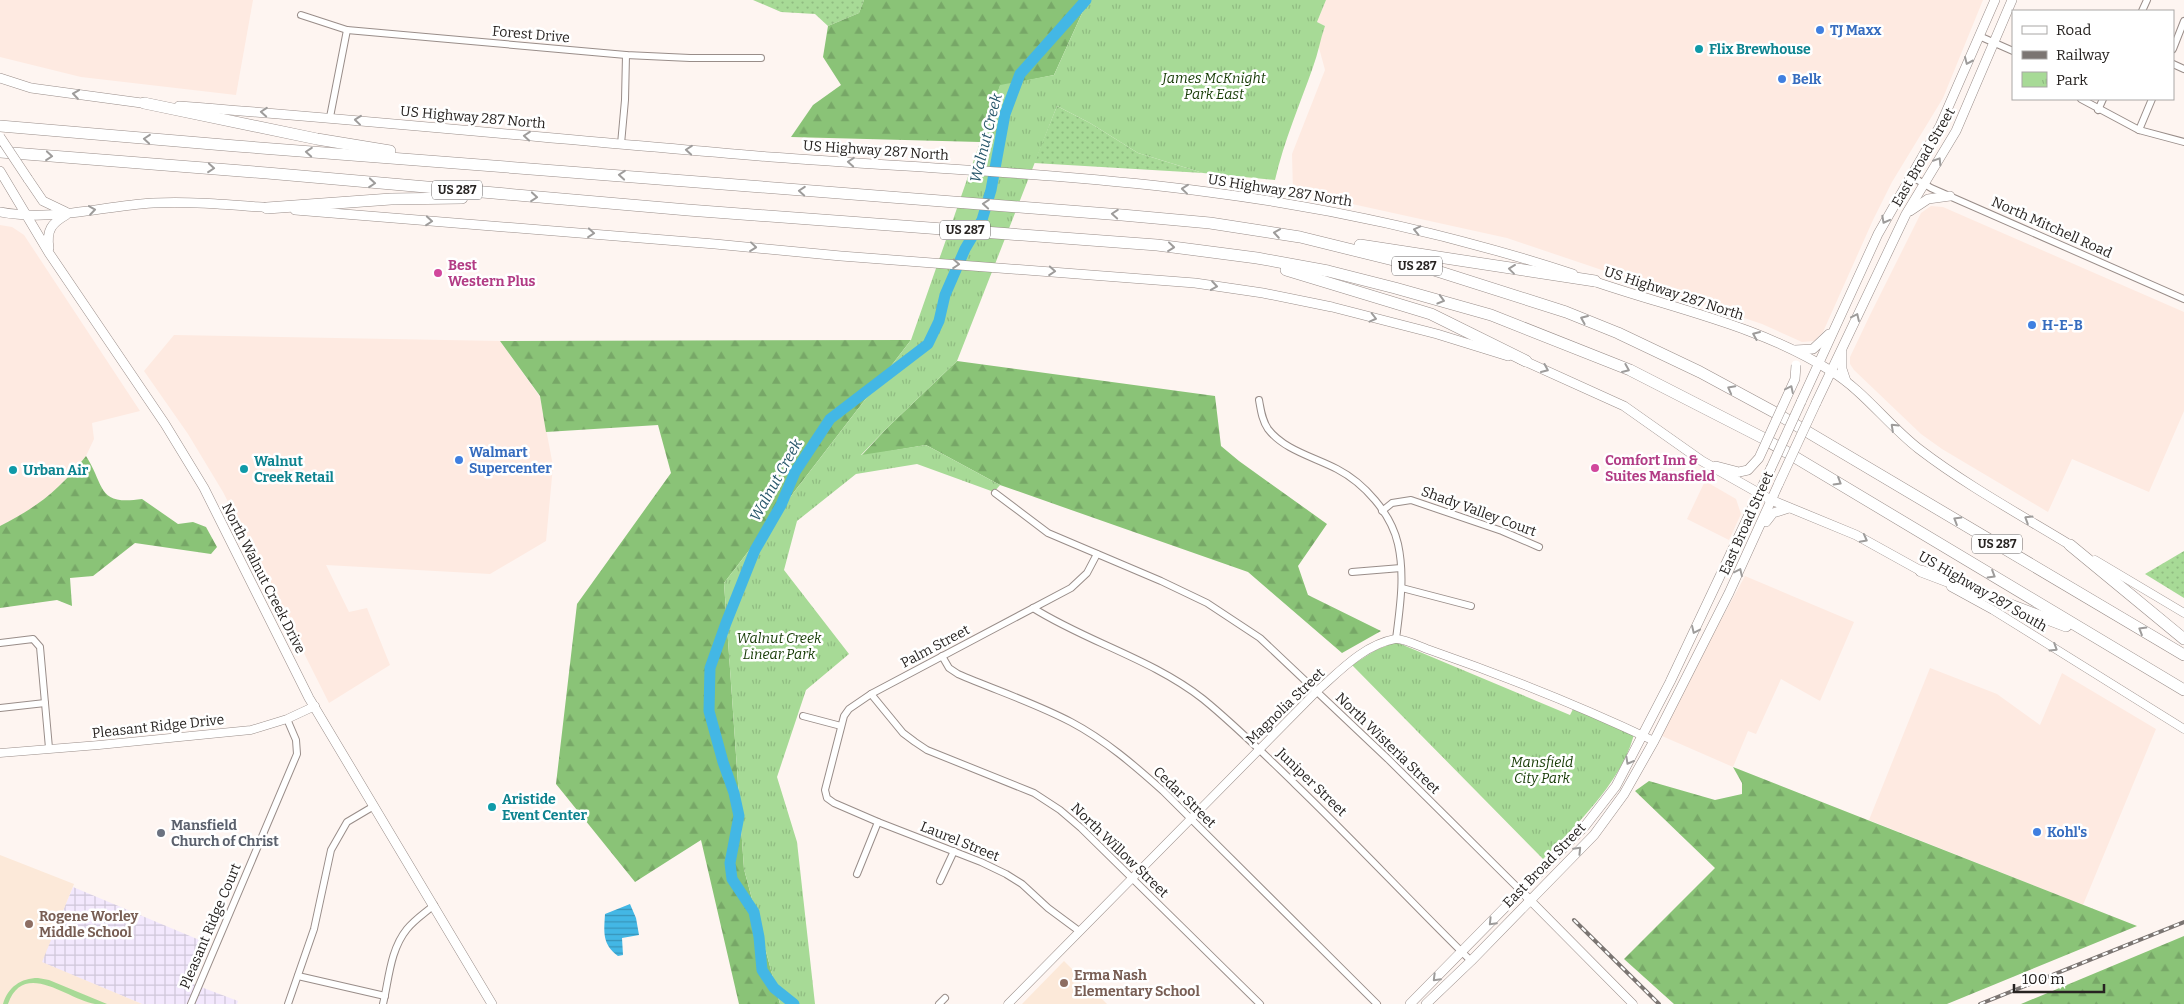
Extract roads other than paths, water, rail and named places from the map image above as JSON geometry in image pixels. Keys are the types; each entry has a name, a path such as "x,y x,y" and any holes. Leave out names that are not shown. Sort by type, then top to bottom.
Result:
{"highway":[{"path":"144,103 383,150 463,158 480,165"},
{"name":"US 287","path":"0,126 787,190 920,198 1210,223 1307,239 1434,270 1566,312 1618,333 1700,372 1810,432 2184,655"},
{"name":"US 287","path":"0,152 267,173 688,210 1157,245 1257,258 1328,271 1439,299 1499,318 1630,370 1780,447 2184,690"},
{"path":"267,208 391,199 472,197 485,193"},
{"path":"1307,239 1329,239 1432,257 1595,281"},
{"path":"1257,258 1269,265 1431,314 1526,361"},
{"path":"2070,545 2184,639"},
{"path":"1921,571 2095,638"}],"main road":[{"name":"East Broad Street","path":"1410,1004 1585,826 1616,786 1670,682 1760,494 1878,234 1940,126 1995,0"},
{"name":"East Broad Street","path":"1426,1004 1472,961 1594,835 1624,794 1654,741 1729,592 1830,370 1906,214 1956,131 2012,0"},
{"name":"US Highway 287 North","path":"0,79 31,88 144,103 330,117 621,144 1030,175 1207,192 1338,213 1508,253 1738,327 1818,364"},
{"path":"0,137 43,201 58,210 69,213"},
{"name":"North Walnut Creek Drive","path":"2,174 50,253 198,478 314,706 492,1004"},
{"path":"1906,214 1928,199 1950,196"},
{"path":"0,212 46,216 154,203 239,205 697,242 841,256 1185,282 1263,293 1332,307 1526,361 1624,406 1710,466 1760,494"},
{"path":"50,253 48,242 50,226 69,213"},
{"path":"1710,466 1739,472 1748,470 1759,458 1795,380 1796,365 1791,350 1807,351 1813,349 1833,331"},
{"path":"1843,346 1841,359 1846,381"},
{"path":"1818,364 1846,381 1899,432 1924,453 2070,545"},
{"name":"US Highway 287 South","path":"1760,494 1856,535 1921,571"},
{"path":"1757,532 1773,512 1791,508"},
{"path":"1716,586 1729,592"},
{"path":"1670,682 1681,686"},
{"path":"1616,786 1624,794"},
{"path":"1585,826 1594,835"}],"street":[{"name":"Forest Drive","path":"301,15 347,30 626,55 690,58 761,58"},
{"path":"2174,46 2184,21"},
{"path":"330,117 347,30"},
{"path":"1979,36 2012,51"},
{"path":"621,144 625,100 626,55"},
{"path":"2082,100 2139,130 2184,142"},
{"path":"2098,110 2103,100"},
{"path":"2139,130 2152,100"},
{"name":"North Mitchell Road","path":"1910,176 1950,196 2184,299"},
{"path":"1258,400 1262,419 1269,430 1280,441 1337,469 1365,489 1382,511 1396,536 1400,568 1402,588 1396,639 1495,675 1654,741"},
{"name":"North Wisteria Street","path":"994,493 1048,533 1207,603 1260,638 1388,759 1522,892"},
{"name":"Shady Valley Court","path":"1382,511 1392,503 1411,500 1502,531 1540,547"},
{"path":"2070,545 2184,613"},
{"name":"Palm Street","path":"825,790 844,716 849,709 870,694 1078,583 1092,566 1097,554"},
{"path":"1352,572 1400,568"},
{"name":"US Highway 287 South","path":"1921,571 1993,610 2184,729"},
{"path":"1402,588 1472,606"},
{"name":"Juniper Street","path":"1033,608 1056,623 1172,678 1202,698 1259,749 1472,961"},
{"path":"0,642 26,638 33,638 38,642 46,703 49,748"},
{"name":"Magnolia Street","path":"1008,1004 1316,692 1360,654 1396,639"},
{"name":"Cedar Street","path":"942,656 949,668 958,674 1073,723 1110,747 1163,791 1377,1004"},
{"name":"North Willow Street","path":"870,694 903,733 927,750 1034,793 1060,810 1260,1004"},
{"path":"0,708 46,703"},
{"name":"Pleasant Ridge Drive","path":"0,753 252,730 287,719 314,706"},
{"path":"803,716 842,726"},
{"name":"Pleasant Ridge Court","path":"191,1004 298,754 296,740 287,719"},
{"name":"Laurel Street","path":"825,790 827,798 834,803 998,870 1022,884 1048,908 1080,931"},
{"path":"288,1004 314,929 331,850 347,822 374,806"},
{"path":"857,874 878,822"},
{"path":"940,882 954,851"},
{"path":"1522,892 1633,1004"},
{"path":"383,1004 390,968 399,942 413,922 434,905"},
{"path":"298,976 385,996"},
{"path":"939,1004 945,998"}],"water":[{"path":"630,904 636,918 639,935 622,938 623,955 618,956 609,947 605,937 605,914"}],"waterway":[{"name":"Walnut Creek","path":"794,1004 774,988 762,970 759,937 754,912 732,879 730,863 739,816 734,793 709,711 710,668 755,550 781,505 795,472 830,419 928,344 939,321 945,295 965,249 982,220 991,190 1005,114 1020,74 1086,0"}],"railway":[{"path":"1574,920 1659,1004"},
{"path":"1980,1004 2184,922"}],"place":[{"name":"TJ Maxx","path":"1820,30"},
{"name":"Flix Brewhouse","path":"1699,49"},
{"name":"Belk","path":"1782,79"},
{"name":"Best Western Plus","path":"438,273"},
{"name":"H-E-B","path":"2032,325"},
{"name":"Walmart Supercenter","path":"459,460"},
{"name":"Comfort Inn & Suites Mansfield","path":"1595,468"},
{"name":"Walnut Creek Retail","path":"244,469"},
{"name":"Urban Air","path":"13,470"},
{"name":"Aristide Event Center","path":"492,807"},
{"name":"Kohl's","path":"2037,832"},
{"name":"Mansfield Church of Christ","path":"161,833"},
{"name":"Rogene Worley Middle School","path":"29,924"},
{"name":"Erma Nash Elementary School","path":"1064,983"}],"park label":[{"name":"James McKnight Park East","path":"1214,86"},
{"name":"Walnut Creek Linear Park","path":"779,646"},
{"name":"Mansfield City Park","path":"1542,770"}]}
